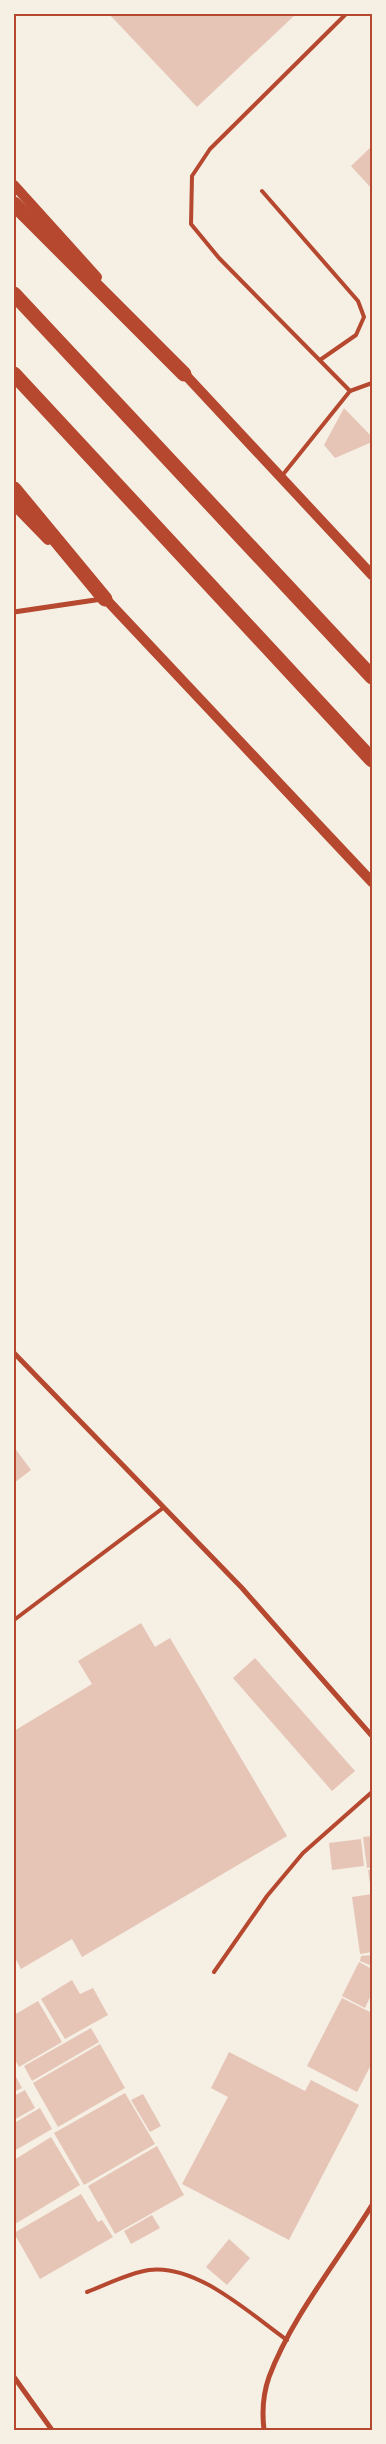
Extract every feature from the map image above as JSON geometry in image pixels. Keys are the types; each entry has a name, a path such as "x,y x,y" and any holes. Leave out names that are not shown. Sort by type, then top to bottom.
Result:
{"highway":[{"path":"14,204 184,374"},
{"path":"14,294 372,677"},
{"path":"14,374 372,760"},
{"path":"14,490 105,599"}],"main road":[{"path":"14,185 184,374 372,575"},
{"path":"14,505 372,882"}],"street":[{"path":"14,612 105,599"},
{"path":"14,1353 242,1588 372,1736"},
{"path":"264,2430 262,2413 269,2378 287,2340 372,2205"},
{"path":"14,2377 52,2430"}],"lane":[{"path":"346,14 210,150 192,176 191,224 219,258 350,391"},
{"path":"262,191 358,301 364,317 356,335 320,360"},
{"path":"281,477 350,391 372,383"},
{"path":"14,1620 163,1508"},
{"path":"214,1972 266,1896 303,1854 372,1792"},
{"path":"87,2292 147,2270 171,2269 212,2287 287,2340"}],"building":[{"path":"109,14 296,14 197,107"},
{"path":"372,146 372,189 351,166"},
{"path":"344,408 372,437 372,442 335,458 324,445"},
{"path":"14,1447 31,1470 14,1483"},
{"path":"141,1623 155,1647 170,1638 287,1836 82,1957 72,1939 21,1969 14,1956 14,1731 92,1684 78,1661"},
{"path":"255,1658 355,1771 332,1791 233,1678"},
{"path":"372,1836 372,1867 367,1868 363,1837"},
{"path":"361,1839 364,1866 332,1870 329,1843"},
{"path":"368,1870 372,1870 372,1891 371,1891"},
{"path":"372,1894 372,1952 360,1954 352,1897"},
{"path":"372,1955 372,1966 360,1961 361,1956"},
{"path":"359,1962 372,1969 372,1993 365,2008 342,1996"},
{"path":"72,1980 80,1994 93,1988 108,2015 65,2039 41,1999"},
{"path":"342,1998 372,2013 372,2063 357,2092 307,2066"},
{"path":"38,2001 62,2042 19,2067 14,2058 14,2015"},
{"path":"91,2028 99,2042 32,2081 24,2066"},
{"path":"100,2044 125,2088 58,2127 33,2083"},
{"path":"229,2052 305,2091 311,2080 359,2105 289,2240 182,2184 228,2097 211,2088"},
{"path":"14,2073 22,2088 14,2092"},
{"path":"25,2090 35,2108 14,2120 14,2096"},
{"path":"125,2093 155,2144 84,2185 54,2133"},
{"path":"143,2094 161,2126 150,2132 131,2100"},
{"path":"40,2108 52,2129 14,2151 14,2123"},
{"path":"51,2137 80,2185 15,2224 14,2160"},
{"path":"157,2146 184,2195 115,2234 88,2186"},
{"path":"81,2194 98,2222 102,2220 113,2237 40,2279 14,2233"},
{"path":"152,2215 160,2228 131,2244 124,2231"},
{"path":"229,2239 250,2258 227,2285 206,2267"}]}
